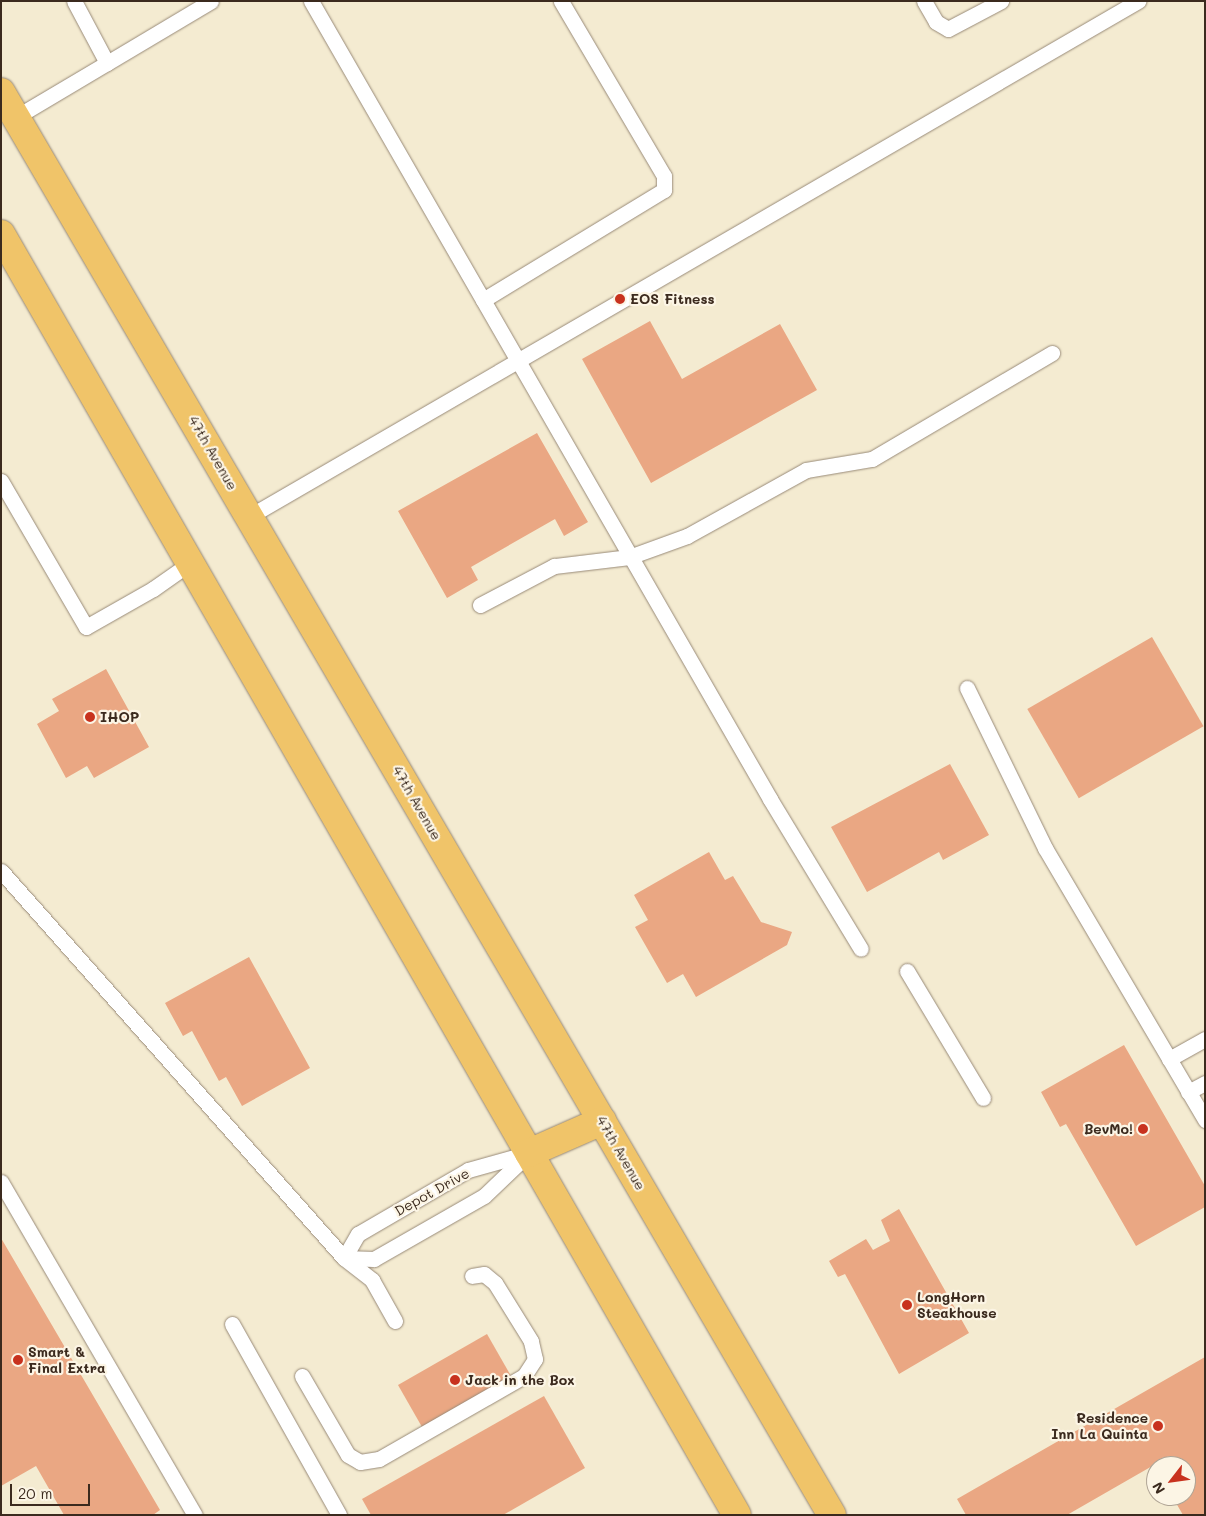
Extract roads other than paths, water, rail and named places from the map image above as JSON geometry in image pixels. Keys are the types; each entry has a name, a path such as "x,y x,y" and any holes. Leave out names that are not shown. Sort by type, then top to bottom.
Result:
{"main road":[{"name":"47th Avenue","path":"1,92 832,1515"},
{"path":"1,234 737,1515"},
{"path":"529,1153 602,1121"}],"lane":[{"path":"74,1 107,63"},
{"path":"16,117 212,1"},
{"path":"310,1 630,557 861,950"},
{"path":"483,300 664,190 664,176 561,1"},
{"path":"924,1 936,22 948,29 1001,1"},
{"path":"250,516 1138,1"},
{"path":"480,605 554,566 630,557 687,536 806,470 872,458 1052,353"},
{"path":"1,481 86,627 153,589 190,563"},
{"path":"967,688 1045,848 1205,1120"},
{"path":"1,871 344,1258 372,1280 395,1321"},
{"path":"907,971 983,1098"},
{"path":"1169,1059 1205,1038"},
{"path":"1188,1092 1205,1083"},
{"name":"Depot Drive","path":"529,1153 476,1201 374,1259 344,1258 358,1234 468,1170 529,1153"},
{"path":"1,1182 195,1515"},
{"path":"302,1376 348,1455 360,1462 379,1460 524,1376 535,1359 531,1341 495,1283 484,1274 472,1276"},
{"path":"232,1324 339,1515"}],"place":[{"name":"EOS Fitness","path":"620,299"},
{"name":"IHOP","path":"90,717"},
{"name":"BevMo!","path":"1143,1129"},
{"name":"LongHorn Steakhouse","path":"907,1305"},
{"name":"Smart & Final Extra","path":"18,1360"},
{"name":"Jack in the Box","path":"455,1380"},
{"name":"Residence Inn La Quinta","path":"1158,1426"}]}
